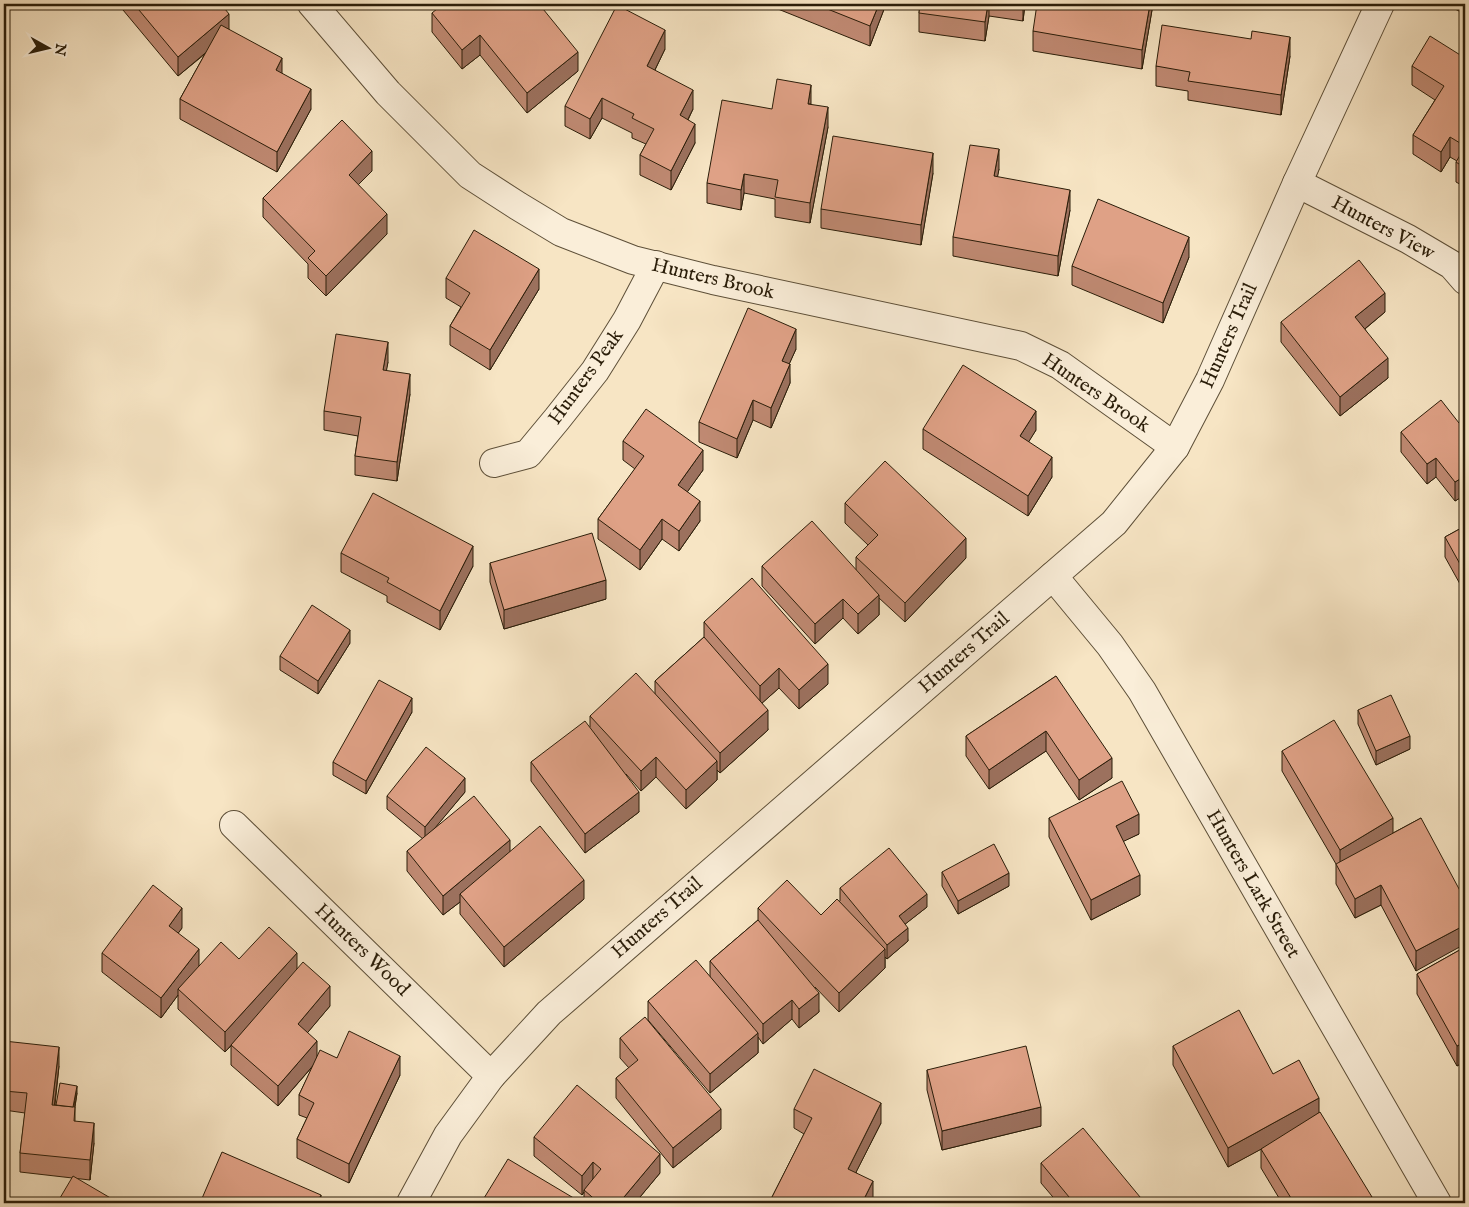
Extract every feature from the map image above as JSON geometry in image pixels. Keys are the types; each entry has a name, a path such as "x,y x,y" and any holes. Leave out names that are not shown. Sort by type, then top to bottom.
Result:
{"street":[{"name":"Hunters Brook","path":"312,4 388,93 470,175 561,232 633,260 656,266 1021,346 1060,365 1175,447"},
{"name":"Hunters Trail","path":"412,1203 448,1135 491,1076 548,1013 1114,523 1175,447 1210,380 1378,4"},
{"name":"Hunters View","path":"1297,183 1408,239 1452,265 1465,280"},
{"name":"Hunters Peak","path":"494,463 528,454 558,419 595,372 627,320 656,266"},
{"name":"Hunters Lark Street","path":"1053,576 1110,645 1142,692 1436,1203"},
{"name":"Hunters Wood","path":"234,825 491,1076"}],"building":[{"path":"134,4 221,4 229,14 178,57"},
{"path":"443,4 539,4 578,52 527,93 480,35 462,50 432,13"},
{"path":"815,4 879,4 870,26"},
{"path":"920,4 988,4 985,22 919,13"},
{"path":"1037,4 1150,4 1142,50 1033,31"},
{"path":"617,5 665,30 647,66 693,90 680,115 695,124 671,171 640,155 654,129 632,118 634,114 602,98 590,119 565,106"},
{"path":"221,25 282,58 276,70 311,89 277,152 180,99"},
{"path":"1162,25 1251,39 1252,31 1290,37 1281,95 1188,81 1190,72 1156,66"},
{"path":"1430,36 1465,58 1465,146 1450,137 1441,152 1413,135 1444,86 1412,66"},
{"path":"777,79 811,85 808,104 828,107 810,203 775,197 778,180 744,174 741,190 707,183 722,100 772,109"},
{"path":"342,120 372,151 349,175 387,214 326,276 308,258 315,251 263,198"},
{"path":"833,136 933,153 921,225 821,209"},
{"path":"970,145 999,149 994,176 1070,190 1058,256 953,237"},
{"path":"1465,147 1465,168 1456,162"},
{"path":"1098,199 1189,237 1163,303 1072,266"},
{"path":"474,230 539,269 490,350 450,326 470,293 446,278"},
{"path":"1359,260 1385,293 1355,317 1388,358 1340,397 1281,322"},
{"path":"748,308 796,329 782,361 790,364 771,408 753,400 737,439 699,422"},
{"path":"336,334 388,342 383,370 410,374 397,462 355,456 361,417 324,411"},
{"path":"963,365 1036,411 1020,436 1052,457 1028,496 923,429"},
{"path":"1441,400 1459,423 1465,418 1465,486 1460,479 1455,482 1436,458 1427,464 1401,432"},
{"path":"646,409 703,450 678,485 700,501 679,531 662,519 640,550 598,519 644,456 623,441"},
{"path":"885,461 966,538 905,603 856,557 878,535 845,503"},
{"path":"373,493 473,546 440,611 387,582 389,578 341,553"},
{"path":"812,521 879,595 858,614 843,599 815,624 762,566"},
{"path":"1465,526 1465,573 1445,537"},
{"path":"592,533 606,580 504,610 490,563"},
{"path":"752,578 828,664 799,690 779,668 760,686 704,622"},
{"path":"312,605 350,630 318,681 280,656"},
{"path":"704,637 768,710 720,753 655,681"},
{"path":"636,673 717,761 686,790 656,757 641,771 590,716"},
{"path":"1056,676 1112,758 1079,780 1046,731 989,770 966,736"},
{"path":"379,680 412,698 366,781 333,762"},
{"path":"1391,695 1410,736 1376,751 1358,710"},
{"path":"1334,720 1393,818 1340,850 1282,751"},
{"path":"585,721 639,792 585,834 531,762"},
{"path":"426,747 465,778 425,827 387,796"},
{"path":"1122,781 1139,814 1116,826 1140,875 1091,900 1049,818"},
{"path":"474,796 510,840 443,896 407,851"},
{"path":"1421,818 1465,900 1465,925 1416,951 1381,885 1355,899 1336,864"},
{"path":"540,826 584,880 504,947 460,894"},
{"path":"994,844 1009,873 958,901 942,872"},
{"path":"889,848 927,894 899,916 908,928 887,945 840,888"},
{"path":"787,880 821,915 837,899 885,949 839,993 758,908"},
{"path":"153,885 182,908 169,926 199,949 161,998 102,953"},
{"path":"758,920 819,993 799,1009 792,1000 763,1024 710,961"},
{"path":"269,927 297,953 225,1032 178,989 221,942 239,959"},
{"path":"1465,947 1465,1042 1457,1046 1417,974"},
{"path":"696,960 758,1033 710,1074 648,1001"},
{"path":"303,962 330,986 298,1024 317,1041 278,1086 231,1045"},
{"path":"1239,1010 1273,1074 1299,1060 1319,1098 1228,1148 1173,1046"},
{"path":"645,1017 721,1109 673,1148 616,1078 638,1060 620,1038"},
{"path":"349,1031 400,1056 349,1164 297,1139 314,1103 299,1095 320,1050 337,1058"},
{"path":"4,1041 59,1047 52,1105 75,1107 74,1121 94,1123 90,1160 20,1153 27,1093 4,1091"},
{"path":"1026,1046 1041,1107 942,1131 927,1070"},
{"path":"814,1069 881,1103 848,1169 873,1181 862,1203 769,1203 812,1118 794,1109"},
{"path":"60,1083 77,1086 73,1107 56,1105"},
{"path":"577,1085 660,1154 619,1203 599,1203 584,1190 601,1169 593,1162 582,1176 534,1137"},
{"path":"1320,1112 1372,1197 1361,1203 1294,1203 1261,1149"},
{"path":"1083,1128 1145,1203 1074,1203 1041,1163"},
{"path":"222,1152 321,1195 317,1203 200,1203"},
{"path":"508,1159 582,1203 481,1203"},
{"path":"73,1176 119,1203 57,1203"}]}
